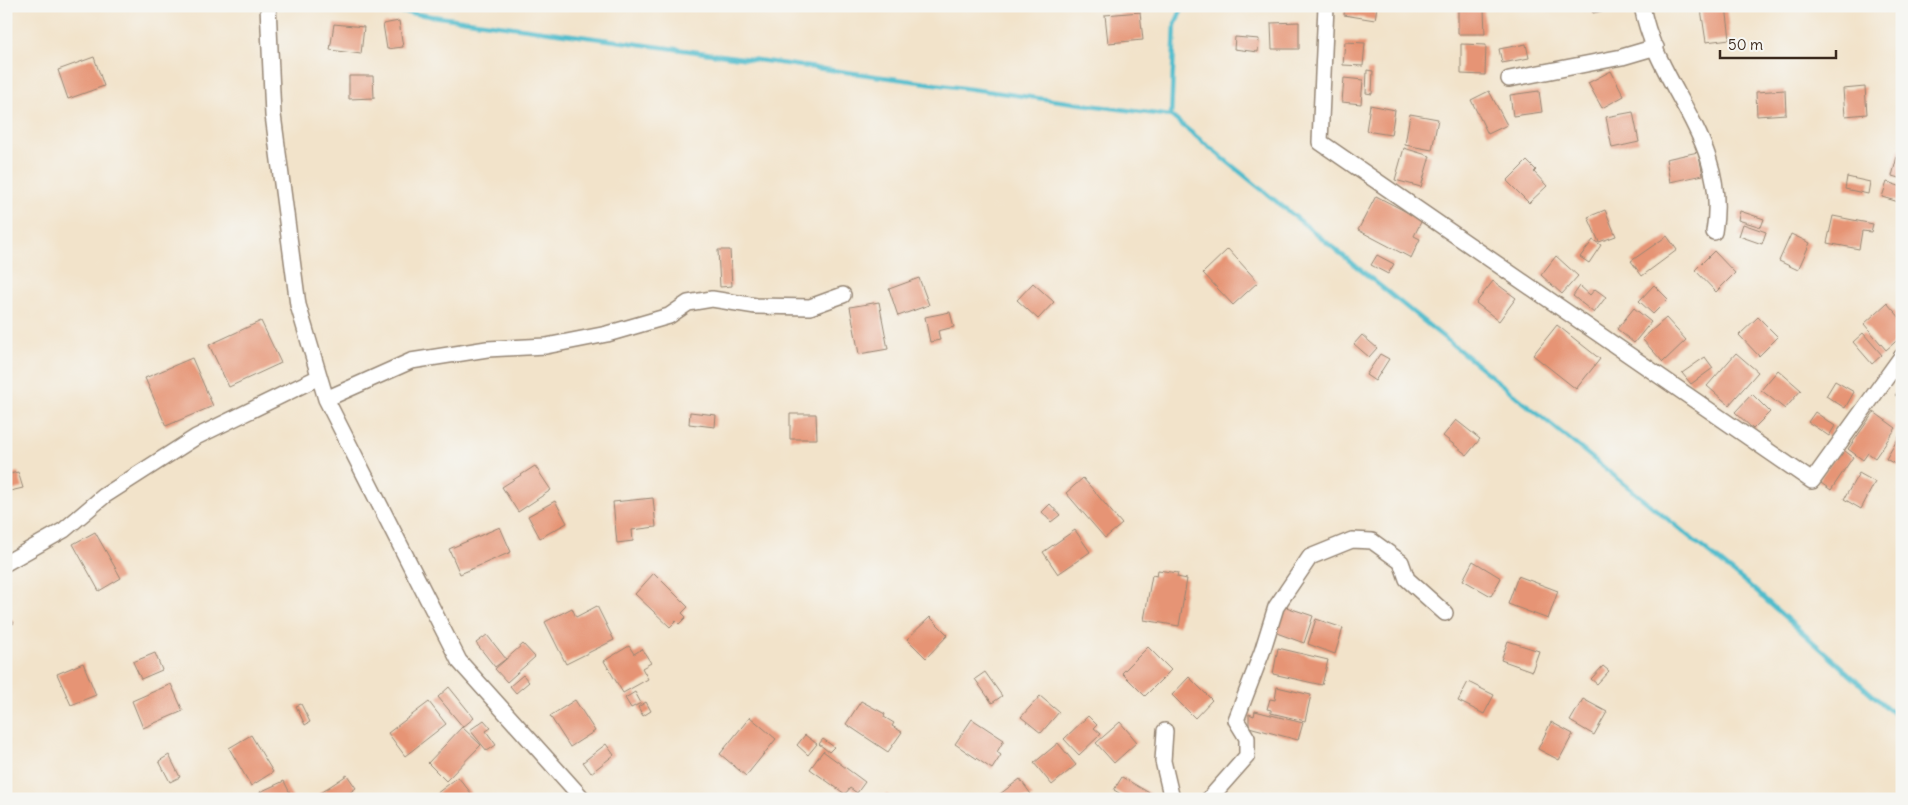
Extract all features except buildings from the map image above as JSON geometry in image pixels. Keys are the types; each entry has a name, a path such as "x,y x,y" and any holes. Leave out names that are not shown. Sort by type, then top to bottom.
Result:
{"street":[{"path":"268,6 273,115 298,305 326,399 459,661 583,799"},
{"path":"1326,6 1320,142 1812,481 1902,356"},
{"path":"1642,6 1645,20 1656,47 1705,146 1716,183 1714,232"},
{"path":"1509,79 1622,57 1656,47"},
{"path":"326,399 411,361 487,349 546,346 607,334 670,316 688,303 712,299 756,306 810,307 842,295"},
{"path":"6,563 64,530 104,496 196,437 320,377"},
{"path":"1209,799 1247,756 1247,738 1236,720 1262,652 1276,607 1310,558 1352,540 1372,541 1401,562 1408,578 1445,613"},
{"path":"1165,731 1163,761 1172,799"}],"waterway":[{"path":"357,6 1171,116 1750,586 1902,721"},
{"path":"1171,116 1175,24 1183,6"}]}
